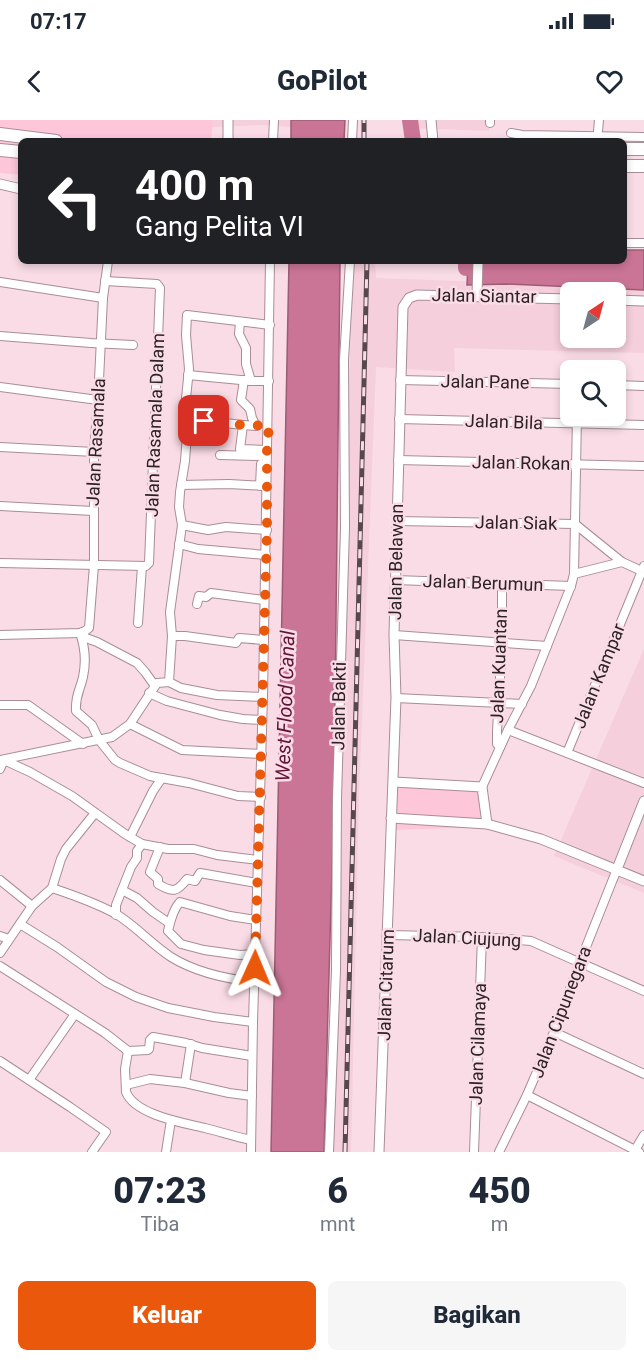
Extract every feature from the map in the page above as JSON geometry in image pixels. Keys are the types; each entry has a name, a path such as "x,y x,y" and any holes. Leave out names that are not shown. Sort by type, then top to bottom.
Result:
{"main road":[{"path":"0,134 32,138"},
{"path":"627,148 644,149"},
{"path":"0,150 18,152"},
{"path":"627,166 644,166"}],"street":[{"path":"228,120 228,137"},
{"path":"273,138 274,120"},
{"path":"352,138 353,120"},
{"path":"431,120 433,138"},
{"path":"598,131 599,120"},
{"path":"511,133 644,137"},
{"path":"0,184 18,188"},
{"path":"627,243 644,243"},
{"name":"Jalan Rasamala","path":"81,633 87,630 90,623 94,565 94,452 103,298 108,264"},
{"path":"251,1152 267,530 263,452 269,426 270,264"},
{"name":"Jalan Bakti","path":"329,1152 336,970 337,787 345,528 344,360 350,264"},
{"path":"477,294 478,264"},
{"name":"Jalan Rasamala Dalam","path":"105,281 157,284 160,288 149,563 142,566"},
{"path":"0,282 103,298"},
{"name":"Jalan Siantar","path":"403,307 409,298 417,295 477,294 560,298"},
{"path":"626,300 644,301"},
{"name":"Jalan Belawan","path":"391,818 396,698 394,635 403,307"},
{"path":"169,682 172,636 170,612 182,525 179,507 181,484 188,419 193,411 185,409 189,356 186,335 187,315 270,325"},
{"path":"240,322 239,334 246,348 247,381 242,400 250,409 256,426"},
{"path":"0,336 132,345"},
{"path":"188,375 268,381"},
{"name":"Jalan Pane","path":"400,380 560,384"},
{"path":"626,385 644,386"},
{"path":"0,387 98,400"},
{"path":"188,419 269,426"},
{"name":"Jalan Bila","path":"399,419 560,420"},
{"name":"Jalan Bila","path":"626,424 644,425"},
{"path":"243,425 240,449 263,452"},
{"path":"487,824 482,787 531,686 574,574 577,426"},
{"path":"0,447 94,452"},
{"path":"220,455 263,452"},
{"name":"Jalan Rokan","path":"398,460 644,466"},
{"path":"181,484 263,486"},
{"path":"0,506 93,511"},
{"name":"Jalan Siak","path":"397,521 575,524 622,562 643,570"},
{"path":"182,525 208,530 226,527 267,530"},
{"path":"179,544 198,549 266,555"},
{"path":"574,574 622,562"},
{"path":"0,563 142,566 138,624"},
{"name":"Jalan Kampar","path":"567,753 643,570"},
{"name":"Jalan Berumun","path":"395,580 571,586"},
{"name":"Jalan Kuantan","path":"500,747 497,744 497,737 502,642 502,584"},
{"path":"197,604 199,596 207,597 211,593 264,600"},
{"path":"81,633 84,643 83,677 76,696 76,711 92,725 99,740 115,760 150,776 189,783 238,796 261,797"},
{"path":"0,635 81,633 86,638 136,663 145,672 152,689 166,701 220,715 262,720"},
{"path":"394,635 547,646"},
{"path":"172,636 236,643 239,638 264,640"},
{"path":"2,760 112,737 130,724 158,682 169,682 181,688 218,695 263,697"},
{"path":"396,698 522,704"},
{"path":"0,705 28,705 83,744"},
{"path":"130,724 182,750 262,754"},
{"path":"508,730 644,783"},
{"path":"0,769 2,760"},
{"path":"2,760 54,785 142,844 183,850 194,849 217,855 258,860"},
{"path":"130,837 153,790 162,778"},
{"path":"394,782 482,787"},
{"path":"617,869 644,801"},
{"path":"0,953 32,906 52,888 66,849 95,813"},
{"path":"391,818 487,824 541,839 644,881"},
{"name":"Jalan Citarum","path":"379,1152 391,818"},
{"path":"116,915 116,904 137,851 142,844"},
{"path":"160,847 150,872 158,879 158,884 168,890 180,888 187,879 195,880 200,873 257,883"},
{"name":"Jalan Cipunegara","path":"499,1152 528,1095 617,869"},
{"path":"0,880 32,906"},
{"path":"52,888 116,915 134,926 171,957 219,976 255,982"},
{"path":"122,890 170,923"},
{"path":"256,920 230,916 180,902 177,904 168,931 182,944 224,954 256,954"},
{"path":"20,924 106,982 136,997 168,1008 253,1022"},
{"name":"Jalan Ciujung","path":"387,935 482,937 531,941 644,991"},
{"path":"0,936 9,939"},
{"name":"Jalan Cilamaya","path":"474,1152 482,937"},
{"path":"0,966 112,1038 128,1051 148,1050 153,1037 252,1056"},
{"path":"29,1080 75,1014"},
{"path":"554,1032 644,1074"},
{"path":"185,1083 191,1044"},
{"path":"128,1051 125,1069 127,1096 133,1103 161,1118 251,1140"},
{"path":"0,1061 106,1132 92,1152"},
{"path":"126,1085 150,1079 185,1083 252,1096"},
{"path":"528,1095 637,1151 644,1135"},
{"path":"166,1152 171,1120"}],"shaded area":[{"path":"0,120 213,120 211,138 18,138 18,175 0,173"},
{"path":"82,120 291,120 291,127 261,125 192,128"},
{"path":"410,120 489,120 489,131 410,128"},
{"path":"644,251 644,353 454,348 455,372 376,367 359,794 351,1152 327,1152 341,795 352,264 375,264 376,278 485,282 604,264 627,264 627,260"},
{"path":"644,649 644,893 554,856"},
{"path":"396,783 487,785 478,827 395,830"}],"water":[{"path":"291,120 345,120 344,138 291,138"},
{"path":"627,250 644,250 644,290 626,289 626,282 560,282 560,286 467,285 468,264 627,264"},
{"name":"West Flood Canal","path":"289,264 340,264 334,796 324,1152 271,1152"}],"waterway":[{"path":"410,120 413,138"}],"railway":[{"path":"364,120 364,138"},
{"path":"345,1152 367,264"}],"route":[{"path":"204,421 269,426 255,968"}]}
